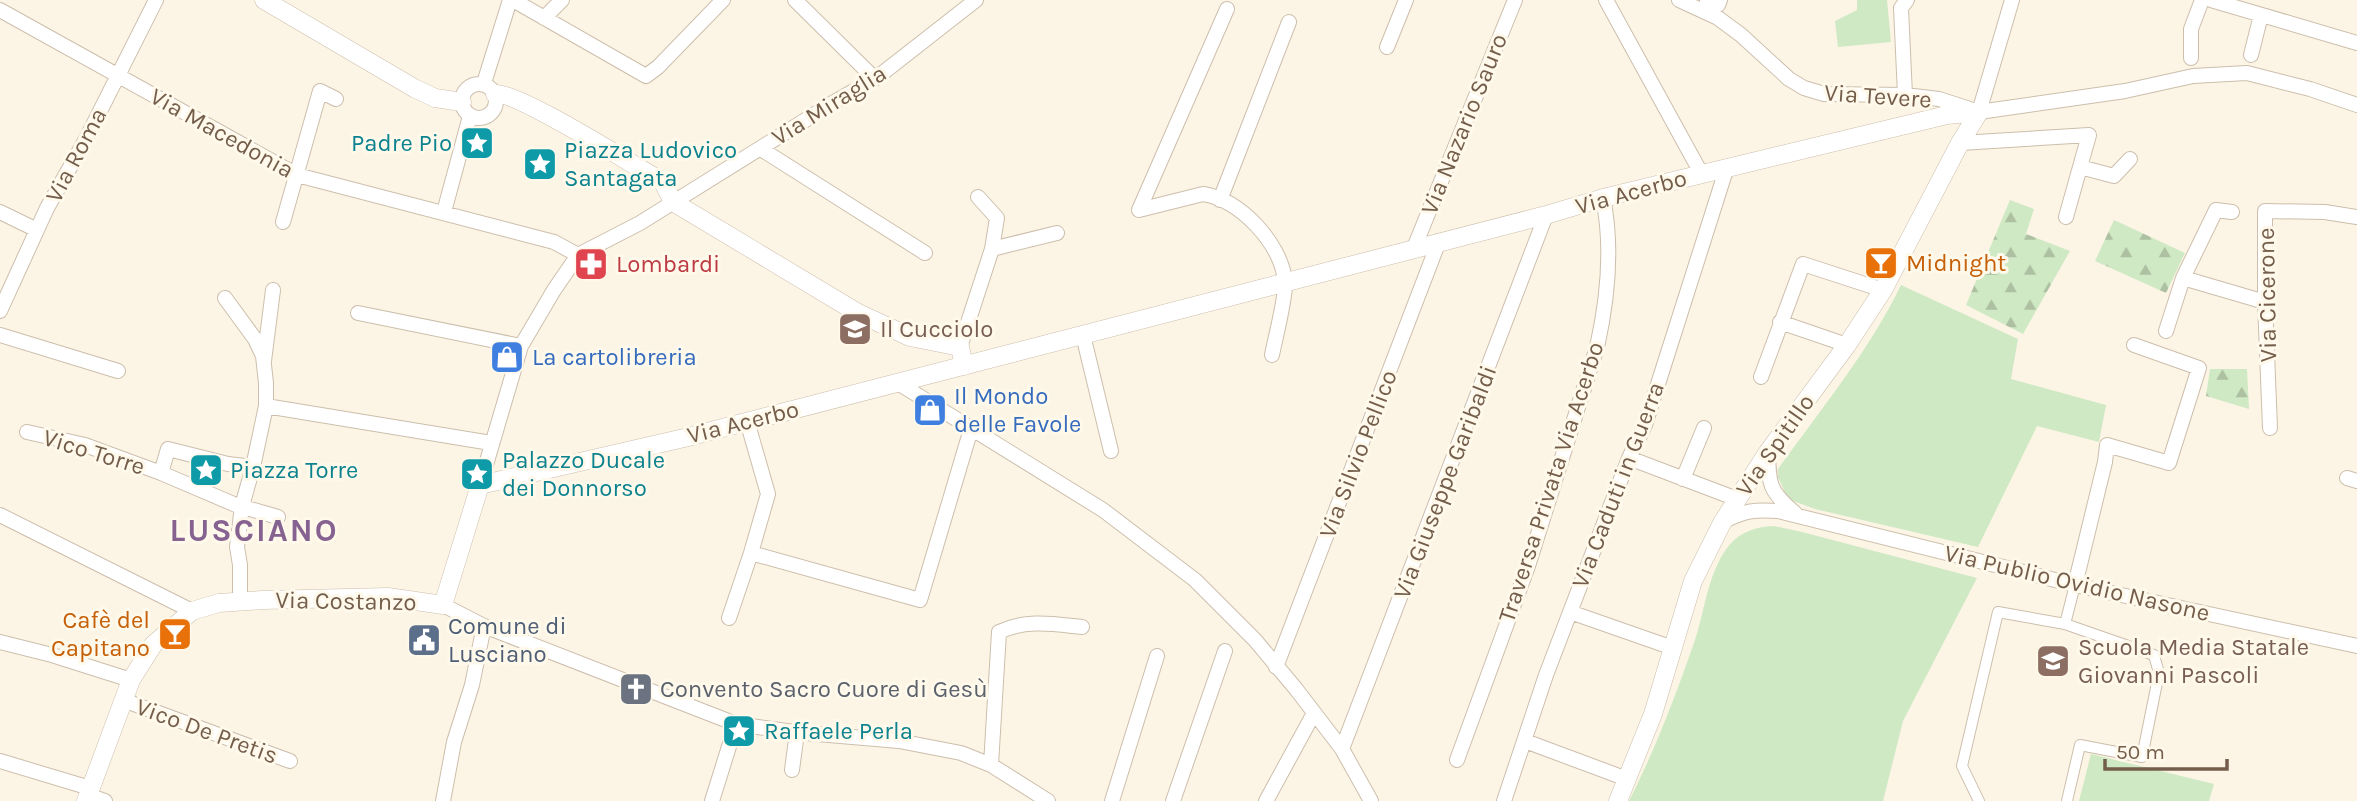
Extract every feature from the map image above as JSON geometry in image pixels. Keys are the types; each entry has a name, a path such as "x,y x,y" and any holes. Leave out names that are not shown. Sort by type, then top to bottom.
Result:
{"street":[{"name":"Via Roma","path":"0,311 37,230 156,0"},
{"path":"264,0 414,88 466,109 477,119 489,116 496,106 490,89 511,0 646,76 723,0"},
{"path":"544,18 562,0"},
{"path":"795,0 875,79"},
{"name":"Via Miraglia","path":"640,223 875,79 976,0"},
{"path":"1387,47 1406,0"},
{"name":"Via Nazario Sauro","path":"1414,248 1515,0"},
{"path":"1606,0 1701,173"},
{"name":"Via Tevere","path":"1679,0 1726,24 1789,79 1804,88 1824,94 1905,95 1939,99 1979,111"},
{"path":"1707,0 1718,5 1720,0"},
{"path":"1905,95 1902,8 1907,0"},
{"path":"2012,0 1979,111 2125,91 2193,76 2247,73 2311,89 2357,106"},
{"path":"2191,58 2191,29 2202,0"},
{"path":"2211,0 2357,43"},
{"path":"1227,9 1139,210 1203,194 1220,200 1257,225 1276,251 1286,282 1272,355"},
{"name":"Via Macedonia","path":"0,10 298,175 554,242 578,255"},
{"path":"2251,55 2261,15"},
{"path":"1220,200 1289,22"},
{"path":"444,212 468,88 490,89 536,109 663,182 673,202 858,313 910,337 960,347"},
{"path":"283,222 320,91 336,99"},
{"name":"Via Acerbo","path":"480,485 898,383 1701,173 1947,115 1979,111"},
{"name":"Via Spitillo","path":"1618,801 1653,714 1693,581 1722,523 1768,452 1884,290 1979,111"},
{"path":"1960,143 2089,135 2066,217"},
{"path":"761,149 925,253"},
{"path":"2079,171 2114,176 2130,159"},
{"name":"Via Caduti in Guerra","path":"1504,801 1570,612 1629,458 1645,425 1727,167"},
{"path":"2079,171 2111,186"},
{"path":"964,366 960,347 992,249 997,218 978,197"},
{"name":"Traversa Privata Via Acerbo","path":"1457,760 1528,566 1597,347 1604,314 1609,259 1603,198"},
{"path":"2166,331 2183,278 2216,210 2232,212"},
{"name":"Via Cicerone","path":"2270,428 2265,211 2325,212 2357,217"},
{"path":"0,212 37,230"},
{"name":"Via Giuseppe Garibaldi","path":"1342,749 1546,215"},
{"name":"Via Costanzo","path":"88,795 131,680 153,645 192,611 219,603 240,601 388,597 443,605 521,346 578,255 640,223"},
{"path":"992,249 1057,233"},
{"name":"Via Silvio Pellico","path":"1276,667 1439,241"},
{"path":"1760,377 1802,264 1884,290"},
{"path":"2183,278 2265,302"},
{"path":"264,363 274,290"},
{"path":"225,298 255,339 264,363 265,406 242,506 237,547 240,601"},
{"path":"358,313 521,346"},
{"path":"1780,321 1847,345"},
{"path":"0,335 118,371"},
{"path":"1083,335 1111,451"},
{"path":"2064,624 2107,445 2169,463 2199,368 2134,345"},
{"path":"898,383 1103,510 1195,580 1255,640 1314,713 1342,749 1369,800"},
{"path":"265,406 491,443"},
{"path":"729,618 768,494 747,421"},
{"path":"1683,479 1704,428"},
{"path":"751,553 920,600 971,429"},
{"name":"Vico Torre","path":"27,432 85,445 161,473"},
{"path":"253,467 208,460 168,449 161,473 242,506 278,517"},
{"path":"1768,452 1770,484 1777,497 1798,516"},
{"path":"1629,458 1737,499"},
{"name":"Via Publio Ovidio Nasone","path":"1722,523 1743,512 1779,511 2075,585 2357,646"},
{"path":"0,515 192,611"},
{"path":"443,605 484,626 736,724 899,741 961,753 991,765 1048,801"},
{"path":"1570,612 1673,648"},
{"path":"1979,801 1962,766 1998,612 2064,624 2154,655 2160,673 2141,757 2080,745 2067,801"},
{"path":"991,765 999,632 1014,625 1082,626"},
{"path":"443,801 454,742 472,685 484,626"},
{"path":"0,642 52,654 131,680"},
{"path":"1173,801 1225,651"},
{"path":"1112,801 1157,656"},
{"name":"Vico De Pretis","path":"123,700 290,761"},
{"path":"1266,801 1314,713"},
{"path":"712,801 736,724"},
{"path":"792,770 797,732"},
{"path":"1525,741 1628,779"},
{"path":"0,761 105,801"}],"green space":[{"path":"1857,0 1887,0 1891,42 1838,47 1835,21 1857,10"},
{"path":"2010,200 2034,209 2026,234 2070,251 2023,334 1966,305"},
{"path":"2114,220 2185,253 2166,293 2095,261"},
{"path":"1901,285 2018,339 2011,379 2106,405 2099,442 2037,426 1978,547 1815,509 1788,499 1778,477 1778,469 1859,356"},
{"path":"2210,369 2247,369 2249,409 2206,396"},
{"path":"1774,526 1977,578 1903,721 1883,801 1629,801 1656,743 1679,683 1720,559 1742,534"},
{"path":"2091,754 2214,784 2209,801 2079,801"}],"place":[{"name":"Padre Pio","path":"477,143"},
{"name":"Piazza Ludovico Santagata","path":"540,164"},
{"name":"Midnight","path":"1881,263"},
{"name":"Lombardi","path":"591,264"},
{"name":"Il Cucciolo","path":"855,329"},
{"name":"La cartolibreria","path":"507,357"},
{"name":"Il Mondo delle Favole","path":"930,410"},
{"name":"Piazza Torre","path":"206,470"},
{"name":"Palazzo Ducale dei Donnorso","path":"477,474"},
{"name":"Cafè del Capitano","path":"175,634"},
{"name":"Comune di Lusciano","path":"424,640"},
{"name":"Scuola Media Statale Giovanni Pascoli","path":"2053,661"},
{"name":"Convento Sacro Cuore di Gesù","path":"636,689"},
{"name":"Raffaele Perla","path":"739,731"}],"district":[{"name":"LUSCIANO","path":"254,530"}]}
